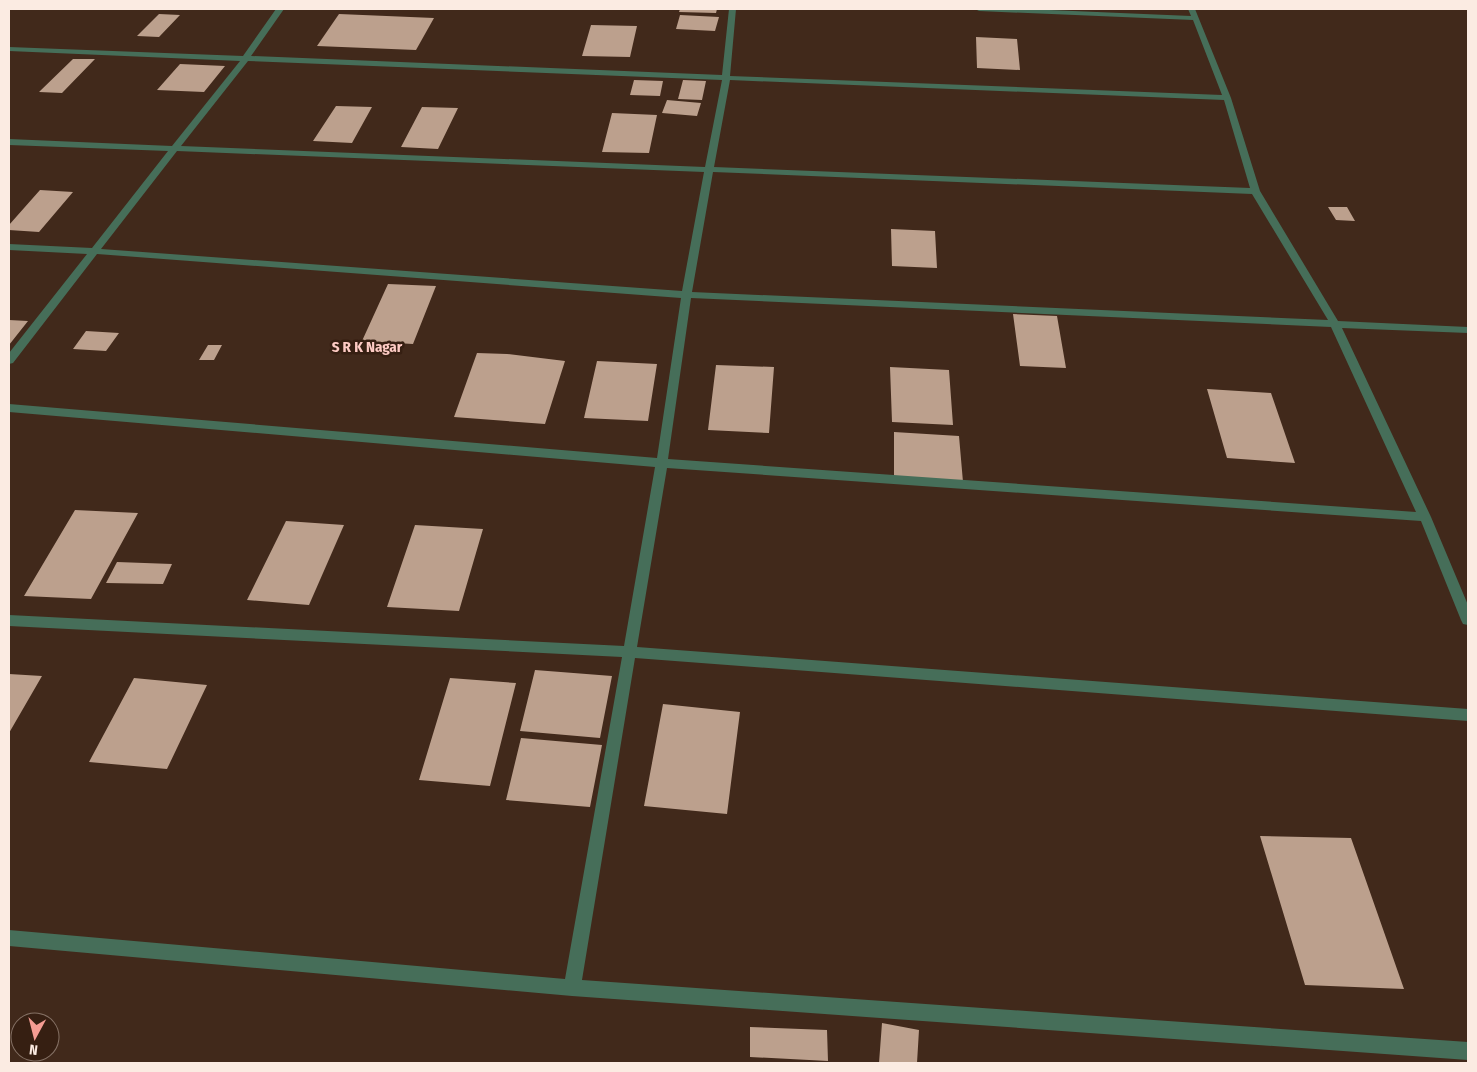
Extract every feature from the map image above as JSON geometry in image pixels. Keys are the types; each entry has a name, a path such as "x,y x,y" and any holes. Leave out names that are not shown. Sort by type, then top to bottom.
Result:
{"street":[{"path":"9,360 245,59 280,9"},
{"path":"572,988 662,463 686,295 726,78 732,9"},
{"path":"979,9 1196,18"},
{"path":"1192,9 1227,98 1255,191 1335,324 1425,517 1468,620"},
{"path":"9,49 1227,98"},
{"path":"9,142 1255,191"},
{"path":"9,247 94,251 686,295 1468,330"},
{"path":"9,408 662,463 1425,517"},
{"path":"9,621 630,652 1468,715"},
{"path":"9,938 572,988 1468,1051"}],"building":[{"path":"680,9 717,9 716,13 679,12"},
{"path":"159,14 180,15 159,37 137,36"},
{"path":"339,14 434,18 416,50 317,46"},
{"path":"680,15 719,17 715,31 676,29"},
{"path":"591,25 637,26 630,57 582,56"},
{"path":"976,37 1017,39 1020,70 977,68"},
{"path":"73,59 95,59 62,93 39,92"},
{"path":"180,64 225,66 204,92 157,90"},
{"path":"634,80 663,81 660,96 630,95"},
{"path":"683,80 706,81 702,100 678,99"},
{"path":"667,100 701,103 697,116 662,113"},
{"path":"336,106 372,107 352,143 313,141"},
{"path":"422,107 458,108 438,149 401,147"},
{"path":"612,113 657,115 649,153 602,152"},
{"path":"40,190 73,192 39,232 9,230 9,225"},
{"path":"1328,207 1347,207 1355,221 1336,220"},
{"path":"891,229 935,231 937,268 892,266"},
{"path":"388,284 436,286 413,344 362,341"},
{"path":"1013,314 1057,316 1066,368 1020,366"},
{"path":"9,320 28,321 9,345"},
{"path":"86,331 119,333 106,351 73,349"},
{"path":"208,345 222,345 214,360 199,360"},
{"path":"477,353 507,354 565,361 545,424 454,417"},
{"path":"597,361 657,364 648,421 584,418"},
{"path":"716,365 774,367 769,433 708,430"},
{"path":"890,367 949,370 953,425 892,422"},
{"path":"1207,389 1271,393 1295,463 1227,458"},
{"path":"894,432 959,436 963,482 894,478"},
{"path":"75,510 138,513 91,599 24,596"},
{"path":"286,521 344,525 309,605 247,600"},
{"path":"415,525 483,529 459,611 387,607"},
{"path":"117,562 172,564 163,584 106,583"},
{"path":"535,670 612,676 600,738 520,731"},
{"path":"9,674 42,676 9,733"},
{"path":"134,678 207,685 167,769 89,762"},
{"path":"450,678 516,683 490,786 419,780"},
{"path":"663,704 740,712 727,814 644,806"},
{"path":"521,738 602,745 590,807 506,800"},
{"path":"1260,836 1351,838 1404,989 1305,985"},
{"path":"882,1023 919,1030 917,1063 879,1063"},
{"path":"750,1027 827,1030 828,1061 750,1057"}],"district":[{"name":"S R K Nagar","path":"367,347"}]}
